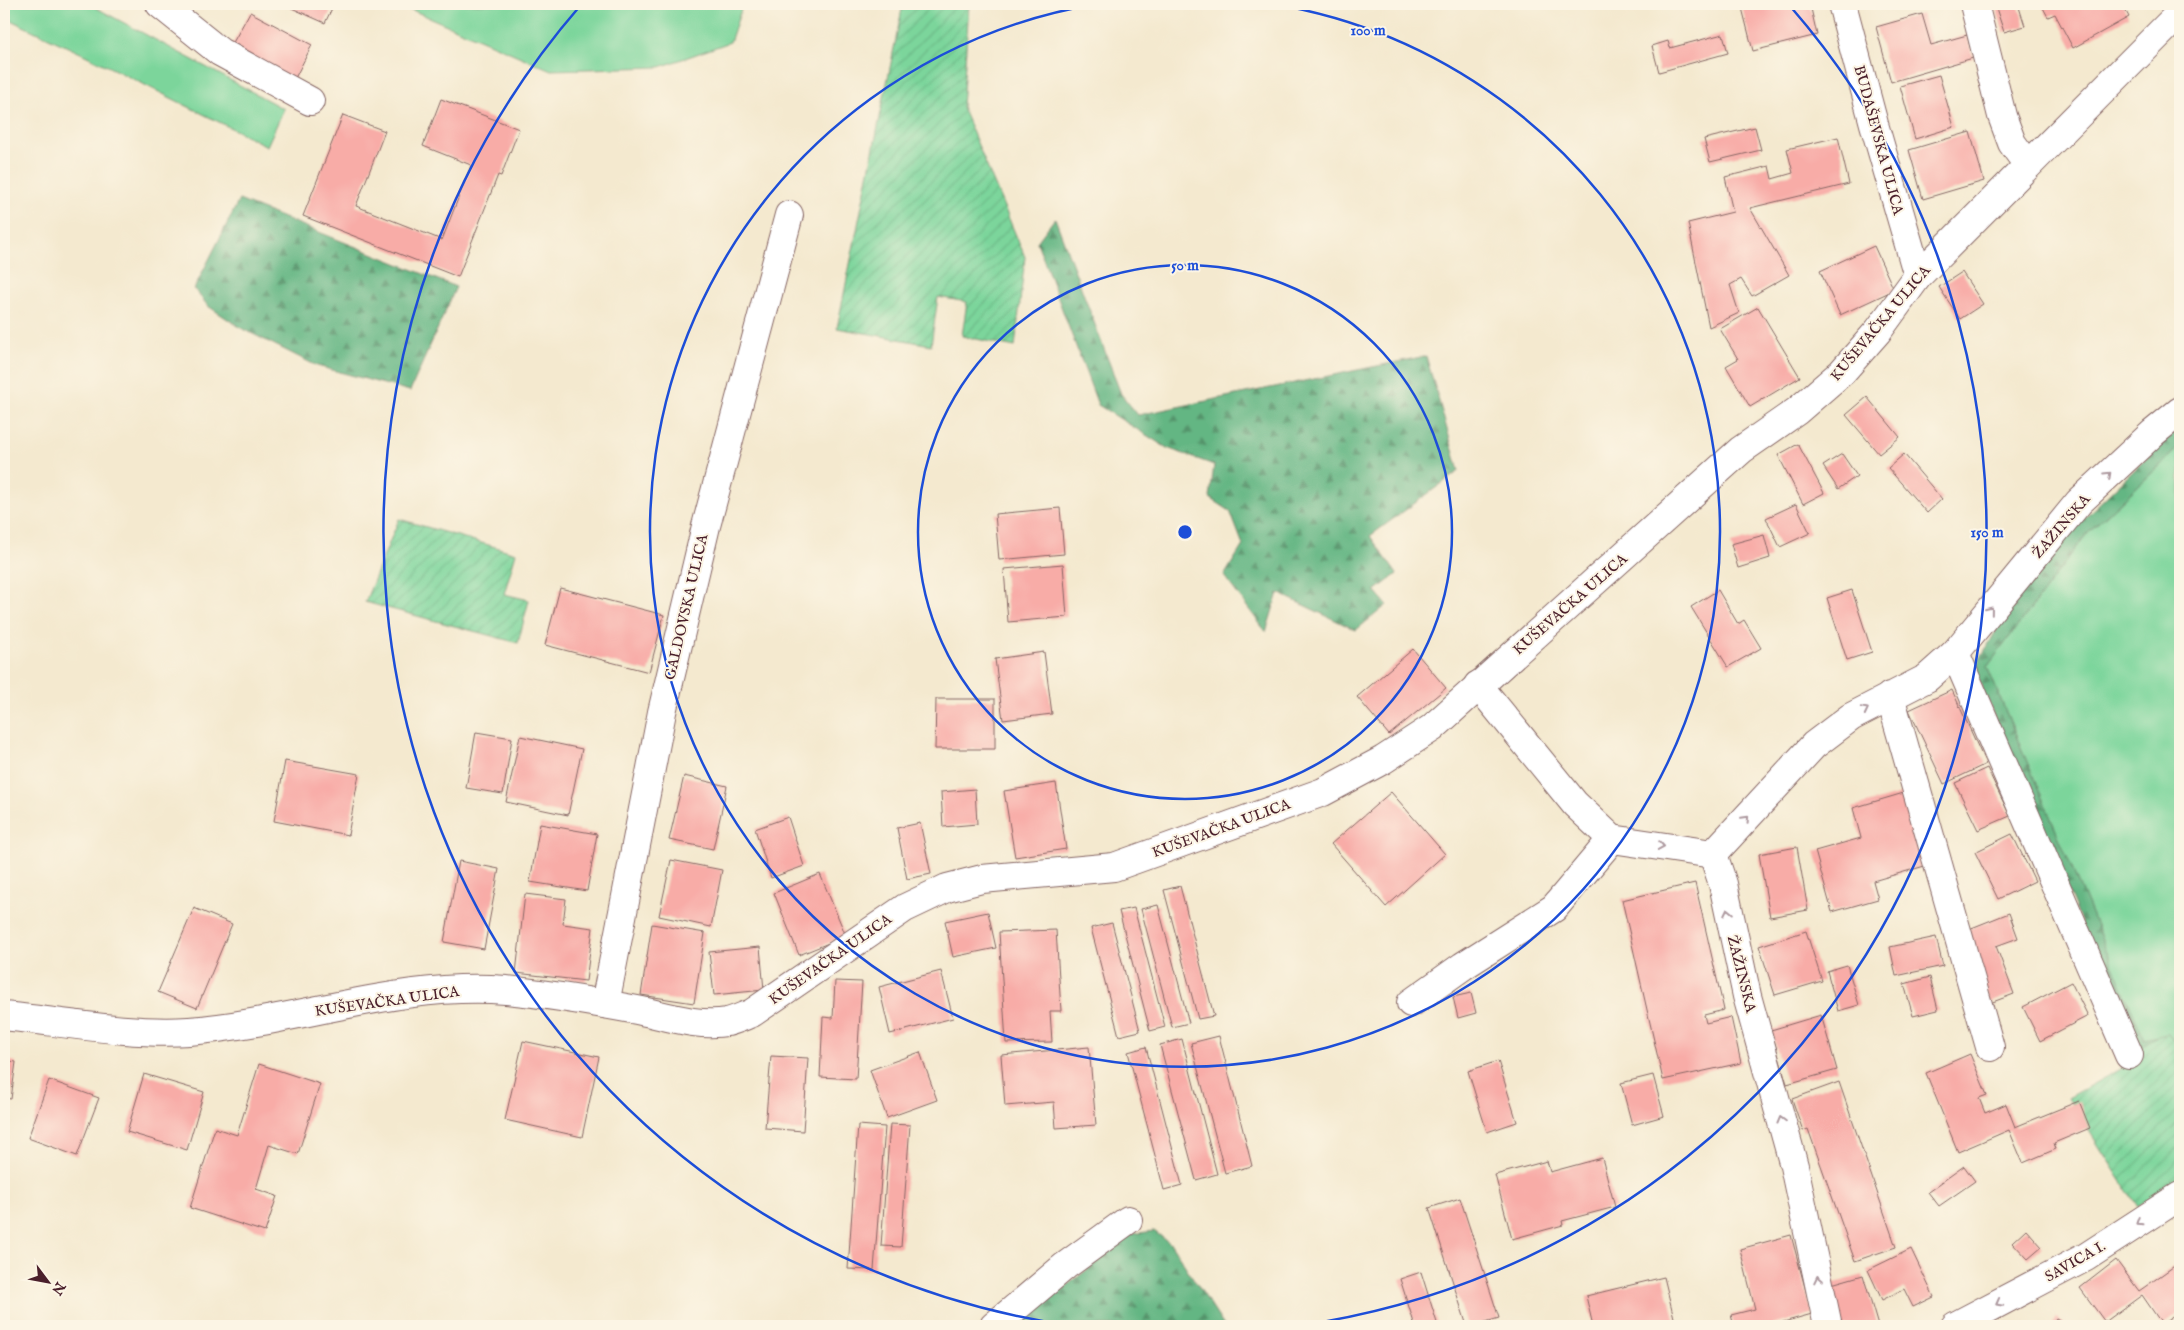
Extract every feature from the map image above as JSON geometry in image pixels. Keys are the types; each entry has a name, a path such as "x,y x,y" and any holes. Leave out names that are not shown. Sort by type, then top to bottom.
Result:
{"street":[{"path":"160,4 220,52 310,101"},
{"name":"BUDAŠEVSKA ULICA","path":"1842,4 1918,276"},
{"path":"1974,4 2002,116 2012,143 2028,164"},
{"name":"KUŠEVAČKA ULICA","path":"4,1016 151,1030 189,1031 415,994 460,990 505,990 605,1004 702,1023 728,1022 752,1013 905,908 947,888 982,879 1114,867 1323,792 1383,760 1432,728 1741,450 1797,411 1842,372 1878,331 1918,276 2180,12 2176,4"},
{"name":"GALDOVSKA ULICA","path":"605,1004 664,703 706,526 789,215"},
{"name":"ŽAŽINSKA","path":"1828,1326 1794,1166 1747,996 1723,884 1713,854 1814,745 1851,717 1927,678 1955,653 2079,502 2153,433 2180,411"},
{"path":"1955,653 2129,1055"},
{"path":"1478,685 1575,804 1612,839 1713,854"},
{"path":"1890,696 1990,1047"},
{"path":"1411,1003 1463,966 1554,908 1612,839"},
{"name":"SAVICA I.","path":"1966,1324 2086,1257 2180,1196"},
{"path":"994,1326 1065,1266 1128,1220"}],"green space":[{"path":"4,4 89,4 284,109 267,146 87,56 4,17"},
{"path":"406,4 743,4 730,42 660,67 551,70 405,7"},
{"path":"903,4 969,4 962,107 1025,257 1015,347 962,336 967,302 938,297 931,345 837,328"},
{"path":"239,200 456,287 410,391 317,366 241,328 208,306 194,289"},
{"path":"1055,218 1121,394 1138,415 1426,356 1459,471 1370,536 1397,574 1375,591 1387,605 1356,630 1278,593 1266,632 1224,576 1243,545 1230,511 1210,498 1214,465 1167,448 1098,405 1037,242"},
{"path":"2180,426 2180,447 2088,532 1987,667 2144,1039 2158,1036 2136,1051 1974,669 2011,605 2056,545"},
{"path":"2180,447 2180,1050 2168,1034 2144,1040 1987,667 2088,532"},
{"path":"399,519 516,553 504,594 529,600 518,643 365,602"},
{"path":"2168,1034 2180,1050 2180,1178 2138,1207 2068,1098 2120,1069 2136,1051 2158,1036"},
{"path":"1154,1231 1171,1244 1224,1326 1019,1326 1031,1314 1132,1234"}],"building":[{"path":"286,4 334,4 325,23"},
{"path":"1741,4 1810,4 1817,35 1753,51"},
{"path":"1985,4 2018,4 2025,26 2004,32 1995,5 1986,8"},
{"path":"2041,4 2122,4 2129,17 2073,48 2055,14 2048,17"},
{"path":"250,12 312,45 293,82 230,48"},
{"path":"1922,14 1931,45 1967,35 1973,58 1891,82 1876,27"},
{"path":"1723,34 1728,53 1659,72 1652,46 1668,41 1670,48"},
{"path":"1939,75 1954,127 1915,139 1900,86"},
{"path":"441,99 519,129 501,176 498,175 458,277 303,216 343,115 385,131 356,206 442,240 471,165 423,146"},
{"path":"1755,127 1761,150 1710,162 1704,139"},
{"path":"1970,132 1984,181 1923,199 1909,150"},
{"path":"1838,137 1849,184 1750,208 1789,275 1752,296 1741,279 1730,285 1739,313 1709,327 1688,223 1733,212 1725,177 1769,166 1772,179 1793,173 1787,149"},
{"path":"1874,246 1894,290 1840,315 1820,271"},
{"path":"1962,272 1983,304 1960,319 1939,287"},
{"path":"1758,307 1800,377 1750,407 1726,366 1738,359 1720,329"},
{"path":"1867,397 1900,437 1879,454 1846,415"},
{"path":"1798,444 1824,493 1803,504 1778,455"},
{"path":"1842,454 1857,476 1838,489 1823,466"},
{"path":"1904,454 1942,499 1927,513 1888,468"},
{"path":"1796,504 1810,533 1780,547 1766,518"},
{"path":"1060,508 1064,554 999,560 995,514"},
{"path":"1764,535 1770,558 1738,568 1731,544"},
{"path":"1063,564 1067,617 1008,622 1004,569"},
{"path":"560,588 664,615 649,672 545,645"},
{"path":"1718,590 1738,624 1744,620 1761,648 1728,667 1691,607"},
{"path":"1852,590 1872,652 1847,660 1827,598"},
{"path":"1413,649 1446,688 1389,735 1357,697"},
{"path":"1044,652 1052,714 1003,720 995,659"},
{"path":"1952,690 1986,764 1944,784 1909,710"},
{"path":"936,699 995,699 995,749 935,749"},
{"path":"476,732 512,738 503,794 466,788"},
{"path":"520,736 582,749 568,815 506,802"},
{"path":"285,761 359,774 348,835 274,821"},
{"path":"1987,768 2010,816 1978,830 1955,783"},
{"path":"684,776 727,786 713,849 669,840"},
{"path":"1056,783 1066,849 1015,857 1004,791"},
{"path":"975,789 977,824 943,827 941,792"},
{"path":"1391,792 1445,854 1386,907 1331,844"},
{"path":"1907,792 1928,865 1873,881 1878,899 1832,912 1815,851 1861,838 1853,808"},
{"path":"788,817 804,866 771,878 755,829"},
{"path":"920,823 931,874 907,879 897,828"},
{"path":"540,824 597,834 587,891 530,882"},
{"path":"2012,834 2035,881 1998,899 1975,852"},
{"path":"1797,847 1808,910 1770,917 1759,854"},
{"path":"671,860 722,870 711,927 659,916"},
{"path":"459,861 499,869 484,949 444,942"},
{"path":"820,874 846,936 799,955 774,893"},
{"path":"1695,883 1724,1010 1704,1015 1706,1023 1731,1017 1741,1063 1663,1080 1622,900"},
{"path":"1180,886 1214,1016 1198,1019 1164,890"},
{"path":"525,894 566,899 563,924 593,928 586,981 516,973"},
{"path":"1158,905 1189,1023 1172,1027 1141,909"},
{"path":"194,908 232,924 197,1008 158,992"},
{"path":"1134,908 1165,1027 1150,1031 1119,911"},
{"path":"988,912 996,948 953,957 945,921"},
{"path":"2009,913 2018,938 1996,946 2014,994 1990,1003 1964,931"},
{"path":"1112,923 1140,1031 1119,1036 1091,928"},
{"path":"652,924 705,933 694,1003 641,995"},
{"path":"1056,930 1061,1011 1050,1011 1052,1042 1006,1043 999,932"},
{"path":"1806,931 1822,981 1775,995 1759,946"},
{"path":"1936,937 1943,966 1896,976 1890,947"},
{"path":"760,947 764,990 714,995 709,952"},
{"path":"1847,965 1859,1005 1838,1011 1827,971"},
{"path":"941,971 953,1018 890,1034 879,987"},
{"path":"1930,977 1938,1010 1913,1016 1904,984"},
{"path":"835,981 862,982 856,1079 820,1077 823,1017 833,1018"},
{"path":"2071,982 2088,1016 2040,1041 2023,1007"},
{"path":"1471,993 1476,1013 1458,1018 1453,997"},
{"path":"1821,1015 1837,1070 1787,1084 1771,1030"},
{"path":"1219,1036 1252,1166 1225,1173 1191,1043"},
{"path":"1182,1039 1217,1174 1196,1180 1160,1045"},
{"path":"523,1041 599,1057 582,1137 505,1120"},
{"path":"1089,1047 1096,1125 1056,1128 1054,1102 1005,1106 1001,1055"},
{"path":"1146,1047 1182,1185 1164,1190 1128,1052"},
{"path":"920,1052 937,1100 887,1118 870,1070"},
{"path":"1970,1054 1987,1095 1979,1098 1985,1113 2006,1104 2015,1127 2079,1101 2090,1128 2054,1143 2056,1149 2023,1163 2009,1130 1958,1152 1926,1073"},
{"path":"771,1056 808,1058 803,1131 765,1128"},
{"path":"4,1060 16,1062 11,1099 4,1098"},
{"path":"1498,1061 1517,1122 1487,1132 1468,1071"},
{"path":"259,1064 320,1084 298,1154 269,1145 256,1189 277,1196 265,1232 190,1208 215,1128 237,1135"},
{"path":"144,1074 204,1092 187,1150 127,1132"},
{"path":"1653,1075 1664,1116 1632,1125 1621,1083"},
{"path":"49,1080 99,1098 77,1156 28,1138"},
{"path":"1839,1082 1896,1247 1855,1261 1808,1129 1803,1131 1792,1099"},
{"path":"890,1124 910,1125 901,1247 881,1246"},
{"path":"858,1125 885,1127 874,1270 848,1269"},
{"path":"1602,1158 1615,1207 1562,1221 1563,1225 1512,1239 1495,1175 1547,1161 1550,1172"},
{"path":"1964,1166 1975,1181 1939,1206 1928,1192"},
{"path":"1460,1198 1499,1318 1472,1326 1467,1326 1429,1208"},
{"path":"2026,1229 2042,1247 2028,1259 2012,1242"},
{"path":"1791,1235 1812,1314 1769,1326 1734,1326 1731,1315 1755,1309 1740,1249"},
{"path":"1911,1249 1934,1297 1913,1307 1904,1289 1882,1300 1868,1270"},
{"path":"2116,1260 2139,1291 2180,1262 2180,1312 2162,1324 2142,1295 2105,1322 2080,1288"},
{"path":"1421,1272 1438,1326 1415,1326 1400,1279"},
{"path":"1863,1275 1878,1326 1832,1326 1821,1287"},
{"path":"1664,1277 1676,1326 1593,1326 1586,1296"},
{"path":"2056,1318 2070,1326 2051,1326"}]}
